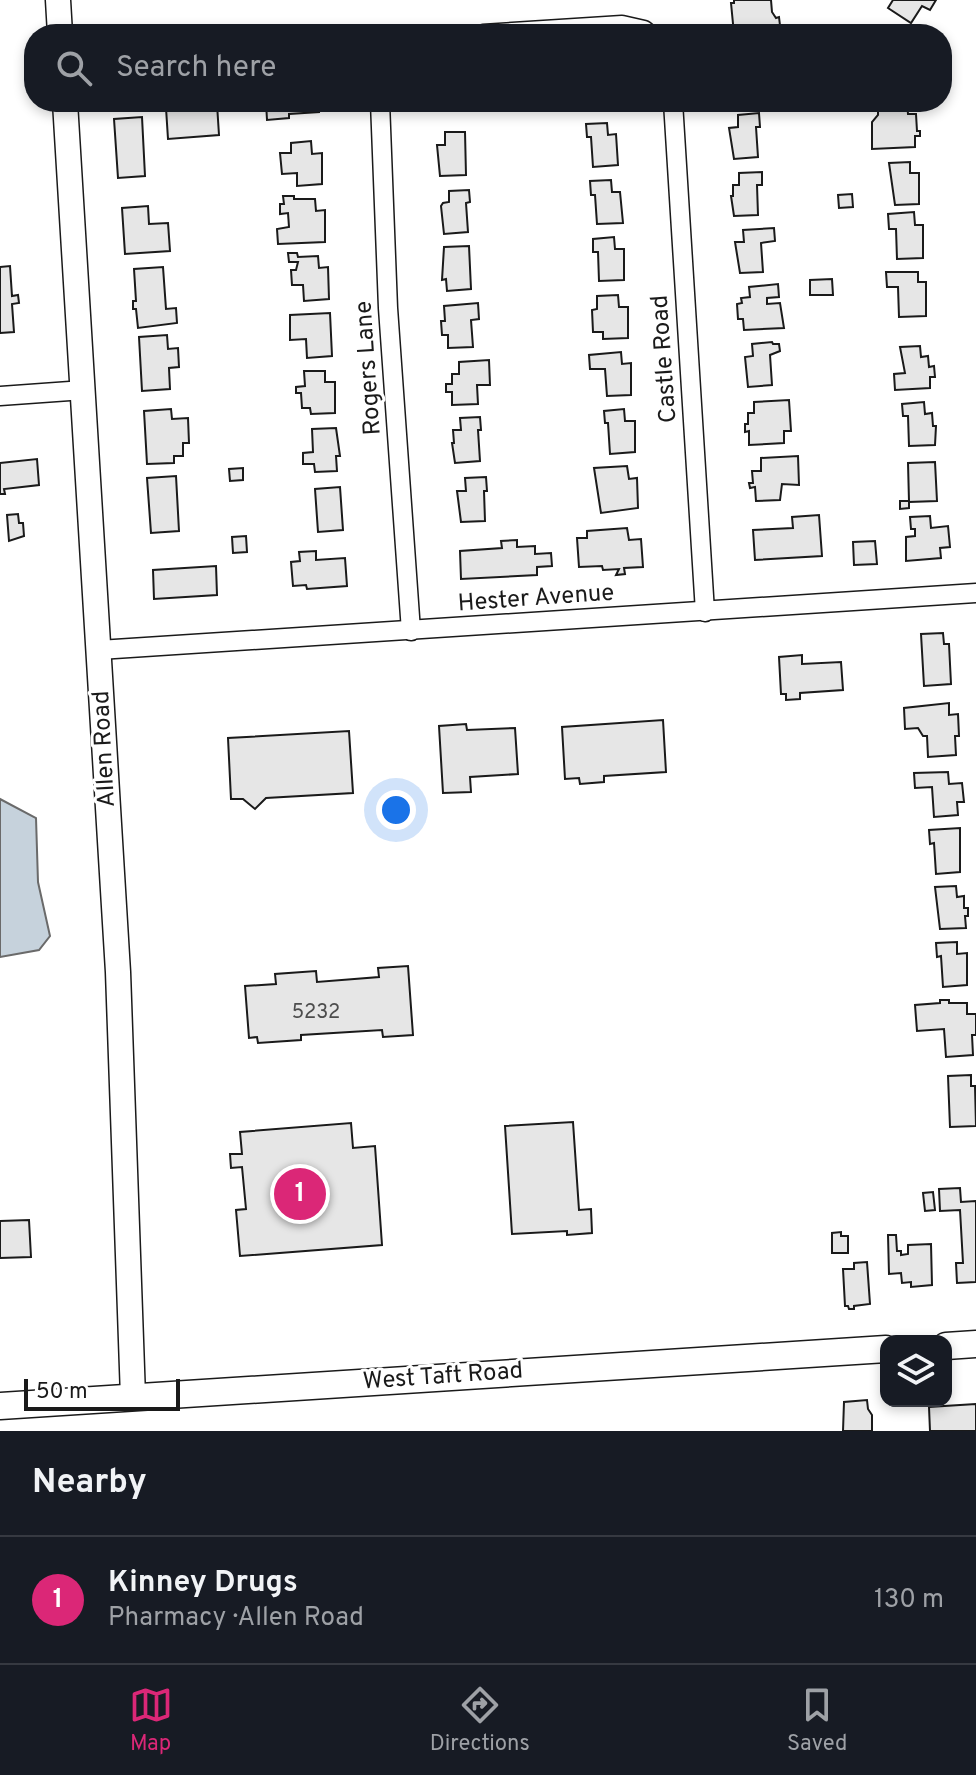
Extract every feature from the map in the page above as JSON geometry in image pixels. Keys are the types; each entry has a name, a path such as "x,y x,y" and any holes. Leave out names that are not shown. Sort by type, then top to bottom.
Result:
{"main road":[{"path":"952,1346 976,1344"},
{"name":"West Taft Road","path":"0,1406 880,1349"}],"street":[{"path":"58,0 59,24"},
{"name":"Allen Road","path":"66,112 118,972 133,1397"},
{"name":"Rogers Lane","path":"380,112 388,308 411,631"},
{"name":"Castle Road","path":"674,112 705,612"},
{"path":"0,396 84,390"},
{"name":"Hester Avenue","path":"99,650 976,593"}],"shaded area":[{"path":"0,799 36,818 38,882 50,936 39,950 0,957"}],"building":[{"path":"734,0 771,0 772,12 776,18 779,17 780,24 733,24 731,3"},
{"path":"893,0 936,0 930,10 922,6 911,23 888,8"},
{"path":"166,112 218,112 219,135 168,139"},
{"path":"267,112 319,112 289,114 289,118 267,120"},
{"path":"878,112 916,114 920,136 915,136 915,147 872,149 872,122"},
{"path":"759,113 760,127 756,127 758,157 734,159 729,128 738,127 738,115"},
{"path":"142,117 145,176 118,178 114,119"},
{"path":"607,123 608,135 616,134 618,165 593,167 591,137 587,137 586,124"},
{"path":"445,132 465,132 466,175 440,176 437,145 445,145"},
{"path":"311,141 312,154 322,153 322,184 297,186 297,173 282,174 280,153 291,153 291,143"},
{"path":"910,162 910,173 919,173 919,204 895,205 889,163"},
{"path":"762,172 762,185 757,185 758,215 734,216 731,196 733,185 739,185 739,173"},
{"path":"611,180 612,192 620,192 623,223 597,224 595,195 591,195 590,181"},
{"path":"469,190 470,202 466,203 468,232 444,234 441,206 449,202 449,191"},
{"path":"852,194 853,207 839,208 838,195"},
{"path":"283,196 315,199 316,211 325,210 325,242 278,244 277,229 289,227 288,213 280,214"},
{"path":"148,206 149,224 168,223 170,251 125,254 122,208"},
{"path":"914,212 915,225 923,225 923,258 897,259 896,229 889,229 888,214"},
{"path":"774,228 775,241 761,243 763,272 740,273 735,242 744,242 743,230"},
{"path":"614,237 615,249 624,249 624,280 599,281 598,252 593,252 593,239"},
{"path":"469,246 471,289 447,291 446,279 442,280 444,247"},
{"path":"288,253 297,253 298,257 318,256 319,268 328,267 329,299 304,301 303,285 292,285 291,270 296,270 298,262 289,262"},
{"path":"10,266 12,296 18,295 19,303 12,304 14,332 0,333 0,267"},
{"path":"163,267 166,309 176,308 177,323 138,328 136,309 133,309 133,301 136,301 134,269"},
{"path":"886,272 918,272 918,282 926,282 926,316 899,317 898,287 887,287"},
{"path":"832,279 833,295 810,295 810,280"},
{"path":"778,284 779,297 767,298 767,304 780,303 784,328 744,330 743,319 738,319 737,304 742,303 741,298 750,297 749,287"},
{"path":"618,295 619,307 628,307 628,338 603,339 603,332 593,332 592,310 597,309 597,296"},
{"path":"478,303 479,319 471,320 473,347 448,348 448,335 442,335 444,306"},
{"path":"330,313 332,356 307,358 306,339 290,340 290,315"},
{"path":"167,335 168,349 178,348 179,367 169,368 170,389 142,391 139,337"},
{"path":"752,344 779,344 780,351 770,355 772,385 748,387 745,357 753,356"},
{"path":"920,346 921,357 928,356 929,367 934,366 935,377 930,377 930,388 895,390 894,374 905,373 900,347"},
{"path":"621,352 622,364 631,363 631,395 607,396 605,369 590,369 589,355"},
{"path":"489,360 490,385 477,385 478,404 452,405 452,392 446,392 446,384 452,384 452,374 459,374 459,362"},
{"path":"304,371 325,371 325,382 335,382 335,413 311,414 310,408 302,408 301,393 296,393 296,387 305,386"},
{"path":"789,400 791,431 784,431 784,443 749,445 749,431 745,432 745,424 748,424 748,413 754,413 754,402"},
{"path":"924,402 925,414 932,413 933,426 936,426 935,445 909,446 908,416 903,416 902,404"},
{"path":"171,409 172,419 188,418 189,443 183,443 183,456 174,456 174,463 147,464 144,411"},
{"path":"624,409 625,421 635,421 635,452 610,454 604,411"},
{"path":"480,417 480,461 455,463 453,430 461,430 460,418"},
{"path":"336,428 340,456 336,456 337,471 315,472 314,464 303,464 303,453 313,452 312,429"},
{"path":"798,456 799,485 782,484 780,500 756,501 755,487 750,488 749,483 753,483 752,471 761,471 761,458"},
{"path":"37,459 39,485 4,489 5,494 0,494 0,463"},
{"path":"935,462 937,501 909,502 909,508 900,509 900,501 909,501 908,463"},
{"path":"627,466 629,479 637,478 638,508 601,513 594,468"},
{"path":"243,468 243,480 230,481 229,469"},
{"path":"176,476 179,531 151,533 147,478"},
{"path":"486,477 485,521 461,522 457,491 466,491 465,478"},
{"path":"340,487 343,530 318,532 315,489"},
{"path":"18,514 19,523 23,523 24,536 9,541 7,515"},
{"path":"819,515 822,556 755,560 753,530 793,528 792,517"},
{"path":"930,516 931,528 948,526 950,547 940,548 941,558 906,561 906,537 915,536 910,517"},
{"path":"627,528 629,540 641,539 643,567 624,568 625,574 616,575 619,569 579,567 577,538 587,538 587,531"},
{"path":"246,536 247,552 233,553 232,537"},
{"path":"517,540 517,547 535,546 535,554 551,553 552,566 537,567 537,575 461,579 460,551 502,548 501,541"},
{"path":"875,541 877,564 854,565 853,542"},
{"path":"316,551 316,560 345,558 347,586 307,589 306,585 293,586 291,562 300,561 299,552"},
{"path":"216,566 217,595 154,599 153,570"},
{"path":"943,633 944,644 949,644 951,684 924,686 921,634"},
{"path":"802,655 802,664 841,662 843,690 800,693 800,699 786,700 786,694 781,694 779,657"},
{"path":"949,703 949,715 958,714 956,755 928,757 927,736 923,736 918,728 905,729 904,708"},
{"path":"663,720 666,772 604,776 604,782 580,784 579,778 565,779 562,727"},
{"path":"466,724 467,730 515,728 518,774 470,777 471,792 443,793 439,726"},
{"path":"349,731 353,793 266,798 255,809 243,799 231,799 228,738"},
{"path":"948,772 949,784 962,783 964,802 957,802 958,815 934,817 932,787 915,788 914,773"},
{"path":"960,828 960,872 936,874 934,843 930,844 929,830"},
{"path":"956,886 957,897 964,896 964,908 968,908 966,928 940,929 935,887"},
{"path":"957,942 957,954 967,953 967,985 943,987 941,956 937,957 936,943"},
{"path":"408,966 413,1035 383,1037 382,1030 301,1035 301,1040 258,1043 257,1037 249,1038 245,986 276,984 275,974 316,971 317,982 379,977 378,968"},
{"path":"940,1000 967,1003 967,1014 976,1014 976,1035 972,1035 973,1055 946,1057 944,1029 917,1031 915,1005 940,1003"},
{"path":"971,1075 971,1086 975,1086 976,1126 950,1127 948,1076"},
{"path":"573,1122 579,1210 591,1209 592,1233 512,1234 505,1126"},
{"path":"351,1123 353,1148 375,1146 382,1245 240,1256 236,1210 246,1209 242,1167 231,1168 230,1154 242,1154 240,1132"},
{"path":"960,1188 961,1202 976,1201 976,1282 957,1283 956,1263 963,1263 960,1210 940,1211 939,1189"},
{"path":"933,1192 935,1210 925,1211 923,1193"},
{"path":"29,1220 31,1257 0,1258 0,1221"},
{"path":"841,1232 841,1236 848,1236 848,1253 832,1253 832,1233"},
{"path":"888,1235 896,1235 897,1251 901,1251 901,1255 908,1254 908,1245 931,1244 932,1285 911,1287 911,1282 902,1283 901,1273 889,1274"},
{"path":"867,1262 870,1304 849,1309 845,1306 843,1269 854,1269 854,1263"},
{"path":"867,1400 872,1415 872,1431 843,1431 844,1402"},
{"path":"976,1404 976,1431 930,1431 929,1407"}],"place":[{"name":"Kinney Drugs","path":"300,1194"}]}
